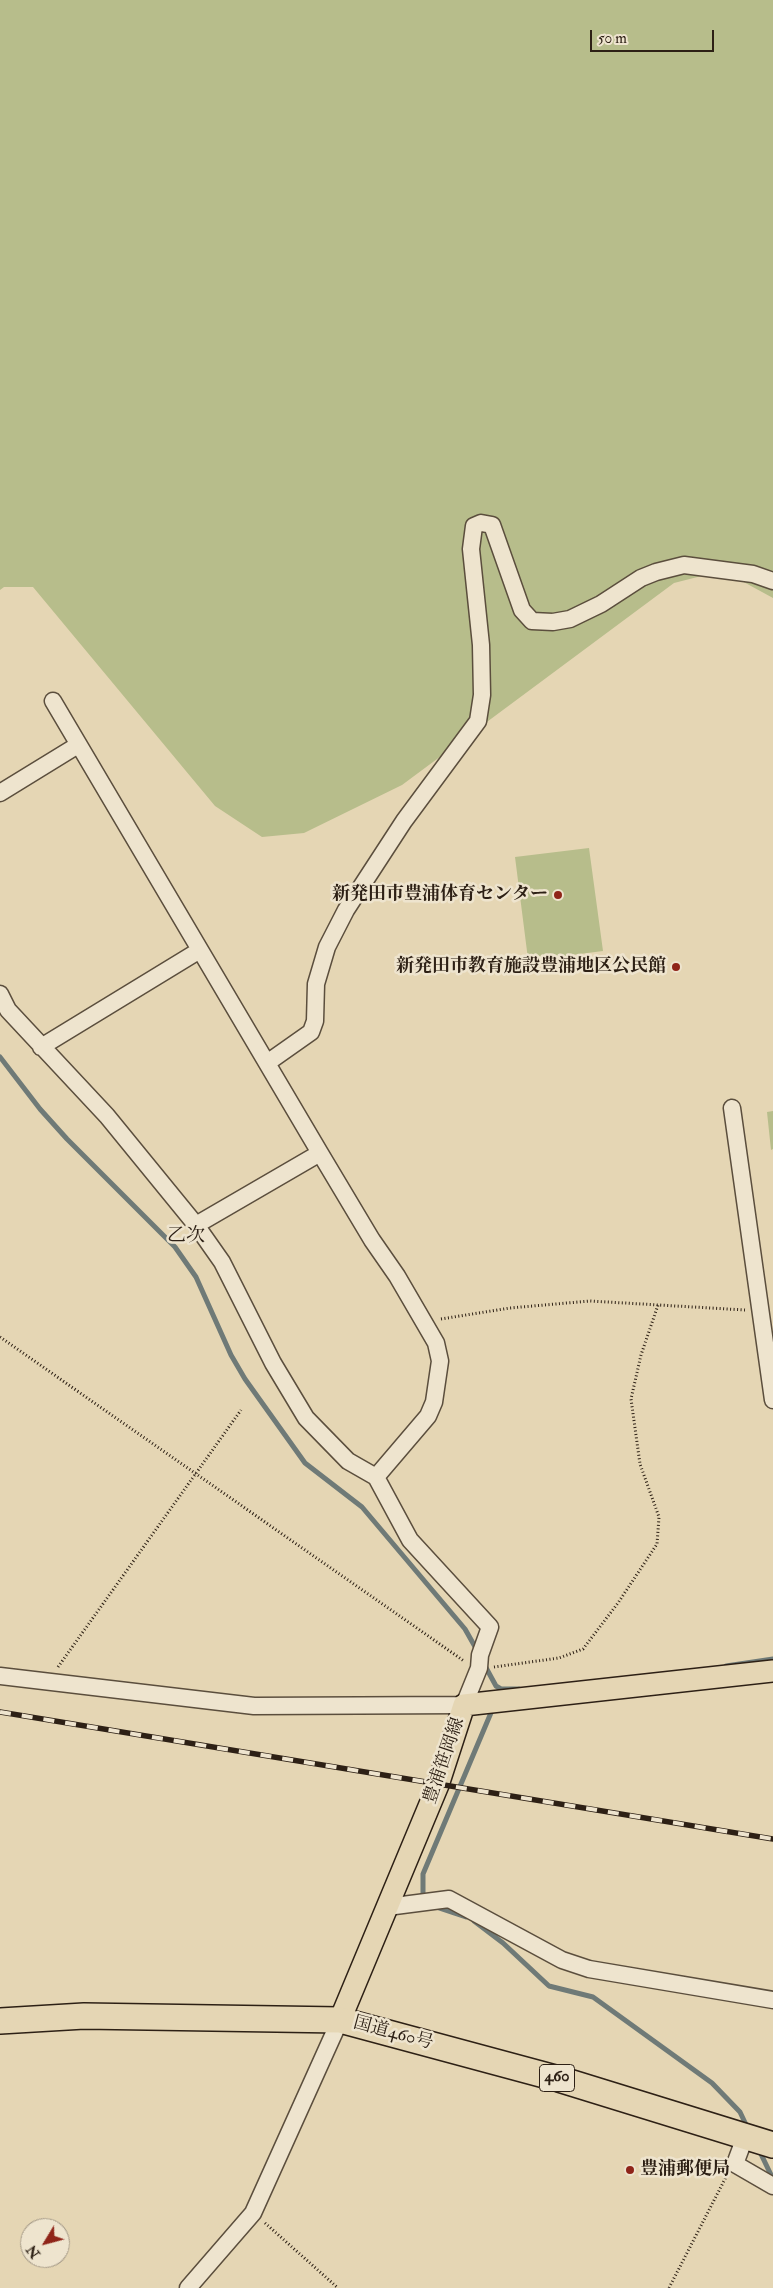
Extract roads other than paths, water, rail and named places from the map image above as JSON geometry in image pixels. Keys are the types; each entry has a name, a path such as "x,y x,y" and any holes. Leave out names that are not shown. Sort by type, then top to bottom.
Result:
{"highway":[{"name":"国道460号","path":"0,2021 84,2016 340,2020 559,2079 773,2145"}],"main road":[{"name":"豊浦笹岡線","path":"340,2020 438,1785 464,1705 773,1671"}],"street":[{"path":"267,1063 311,1032 315,1021 316,984 327,948 346,910 404,821 478,721 482,695 481,645 471,549 474,526 482,523 492,525 522,610 532,621 552,622 570,619 601,604 641,578 656,572 684,566 753,574 773,581"},
{"path":"53,701 320,1153 436,1343 440,1361 434,1402 428,1416 376,1477"},
{"path":"0,793 78,745"},
{"path":"42,1047 200,950"},
{"path":"0,994 8,1010 107,1116 196,1225 222,1262 274,1364 306,1418 348,1461 376,1477 410,1540 490,1627 480,1655 479,1668 464,1705 254,1706 0,1676"},
{"path":"732,1108 773,1400"},
{"path":"196,1225 320,1153"},
{"path":"386,1907 449,1899 562,1960 589,1969 773,2000"},
{"path":"188,2288 253,2213 340,2020"},
{"path":"746,2137 734,2164 773,2186"}],"waterway":[{"path":"0,1057 40,1109 67,1139 175,1247 196,1277 231,1355 245,1379 305,1463 362,1507 465,1629 478,1652"},
{"path":"726,1666 773,1659"},
{"path":"484,1664 496,1686 501,1689 519,1689"},
{"path":"423,1900 423,1874 493,1708"},
{"path":"436,1907 466,1917"},
{"path":"474,1921 503,1943 549,1986 593,1997 712,2083 740,2112 748,2129"},
{"path":"759,2150 773,2179"}],"railway":[{"path":"0,1712 773,1839"}],"place":[{"name":"新発田市豊浦体育センター","path":"558,895"},
{"name":"新発田市教育施設豊浦地区公民館","path":"676,967"},
{"name":"豊浦郵便局","path":"630,2170"}],"district":[{"name":"乙次","path":"186,1237"}]}
